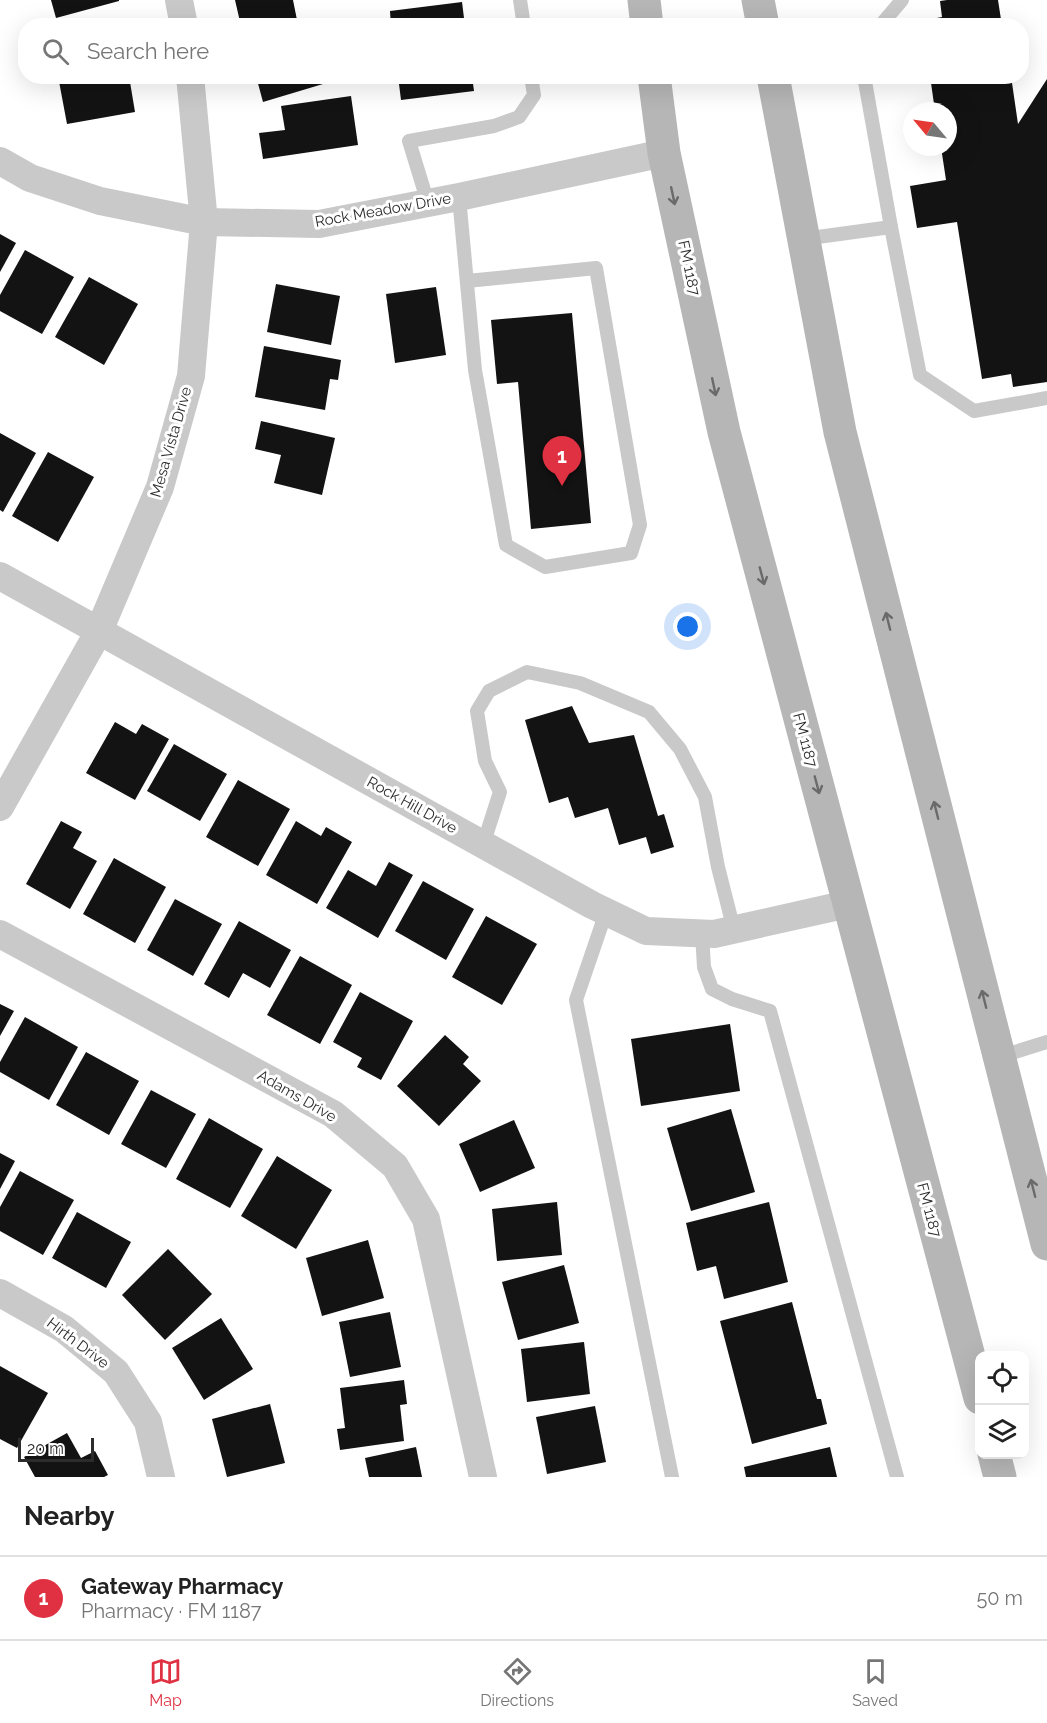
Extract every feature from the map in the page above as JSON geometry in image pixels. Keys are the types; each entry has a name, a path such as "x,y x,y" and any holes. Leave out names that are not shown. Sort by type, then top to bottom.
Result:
{"main road":[{"path":"644,0 646,18"},
{"path":"758,0 761,18"},
{"name":"FM 1187","path":"655,84 664,153 724,432 975,1379"},
{"path":"774,84 840,432 1047,1244"},
{"path":"995,1459 1000,1477"}],"street":[{"path":"179,0 182,18"},
{"name":"Mesa Vista Drive","path":"0,807 99,631 160,487 191,376 204,222 191,84"},
{"name":"Rock Meadow Drive","path":"0,161 30,178 100,201 204,222 319,224 664,153"},
{"name":"Rock Hill Drive","path":"0,576 483,845 606,912 646,931 714,934 848,904"},
{"name":"Adams Drive","path":"0,934 333,1114 395,1166 426,1219 483,1477"},
{"name":"Hirth Drive","path":"0,1293 64,1329 116,1372 148,1422 160,1477"}],"lane":[{"path":"520,0 523,18"},
{"path":"887,18 902,0"},
{"path":"428,203 409,141 494,126 519,117 534,95 532,84"},
{"path":"865,84 920,375 974,411 1047,398"},
{"path":"459,196 475,370 506,545 545,567 631,553 640,525 596,268 467,281"},
{"path":"803,239 891,227"},
{"path":"483,845 500,792 486,761 477,711 489,690 527,672 580,683 649,712 680,749 705,797 718,867 734,930"},
{"path":"606,912 576,1000 672,1477"},
{"path":"702,933 704,967 712,989 732,999 770,1011 897,1477"},
{"path":"999,1057 1047,1042"}],"building":[{"path":"51,0 119,0 119,1 56,18"},
{"path":"235,0 293,0 297,18 239,18"},
{"path":"998,0 1001,18 937,18 942,17 940,1"},
{"path":"462,2 464,18 390,18 390,11"},
{"path":"1047,79 1047,382 1013,387 1011,374 982,379 957,222 917,228 910,186 946,180 942,156 957,156 957,102 934,102 931,84 1012,84 1018,124"},
{"path":"60,84 130,84 135,112 67,124"},
{"path":"258,84 323,84 263,102"},
{"path":"399,84 473,84 474,91 401,100"},
{"path":"351,96 358,145 263,159 259,133 285,130 281,106"},
{"path":"0,234 16,243 0,272"},
{"path":"25,250 74,277 42,334 0,311 0,295"},
{"path":"89,277 138,304 104,365 55,337"},
{"path":"276,284 340,296 331,345 267,332"},
{"path":"436,287 446,355 395,363 386,294"},
{"path":"572,313 591,523 531,529 518,382 497,384 491,320"},
{"path":"264,346 341,360 338,380 330,379 325,410 255,397"},
{"path":"261,421 335,438 322,495 274,483 281,455 255,449"},
{"path":"0,433 36,453 3,512 0,510"},
{"path":"48,452 94,477 58,542 12,516"},
{"path":"572,706 589,743 634,735 658,816 664,814 674,847 651,854 646,837 619,845 608,808 575,818 568,797 549,803 525,720"},
{"path":"115,722 136,734 142,724 169,739 135,800 86,773"},
{"path":"174,744 227,774 200,821 147,791"},
{"path":"238,780 290,809 258,866 206,837"},
{"path":"61,821 82,832 73,848 97,861 70,909 26,884"},
{"path":"296,821 321,836 326,827 352,842 317,904 266,875"},
{"path":"114,858 166,887 135,943 83,914"},
{"path":"389,862 413,875 378,938 326,908 348,870 376,886"},
{"path":"423,881 474,909 446,960 395,931"},
{"path":"175,899 222,924 193,976 147,950"},
{"path":"486,916 537,944 502,1005 452,977"},
{"path":"239,921 291,950 270,988 243,973 229,998 204,984"},
{"path":"300,956 352,985 320,1044 267,1015"},
{"path":"360,992 413,1021 381,1080 357,1067 362,1058 333,1042"},
{"path":"0,1004 14,1011 0,1036"},
{"path":"25,1017 78,1047 49,1100 0,1072 0,1062"},
{"path":"730,1024 740,1091 641,1106 631,1039"},
{"path":"445,1035 469,1057 463,1064 481,1081 439,1126 397,1086"},
{"path":"86,1052 139,1081 109,1135 56,1105"},
{"path":"151,1090 196,1114 166,1168 121,1144"},
{"path":"731,1109 755,1192 691,1211 667,1128"},
{"path":"209,1118 263,1149 230,1208 176,1179"},
{"path":"514,1120 535,1168 480,1192 459,1144"},
{"path":"0,1153 15,1161 0,1189"},
{"path":"277,1156 332,1190 296,1249 241,1216"},
{"path":"20,1171 74,1200 43,1255 0,1231 0,1207"},
{"path":"557,1202 562,1255 497,1261 492,1209"},
{"path":"769,1202 788,1282 724,1299 716,1266 697,1271 686,1223"},
{"path":"77,1212 131,1242 106,1288 52,1258"},
{"path":"368,1240 384,1298 322,1316 306,1258"},
{"path":"168,1249 212,1294 165,1340 122,1295"},
{"path":"564,1265 579,1323 518,1340 502,1282"},
{"path":"792,1302 817,1399 821,1399 827,1424 752,1444 720,1321"},
{"path":"390,1312 401,1367 350,1377 339,1322"},
{"path":"221,1318 253,1369 204,1400 172,1348"},
{"path":"584,1342 590,1394 527,1402 521,1349"},
{"path":"0,1366 48,1393 17,1448 0,1439"},
{"path":"404,1380 407,1404 400,1405 404,1441 340,1450 337,1429 345,1428 340,1388"},
{"path":"270,1404 285,1463 227,1477 212,1419"},
{"path":"595,1406 606,1462 547,1474 536,1417"},
{"path":"67,1433 81,1458 95,1451 108,1475 104,1477 35,1477 24,1457"},
{"path":"416,1447 422,1477 369,1477 365,1458"},
{"path":"830,1447 837,1477 746,1477 744,1467"}],"place":[{"name":"Gateway Pharmacy","path":"562,486"}]}
